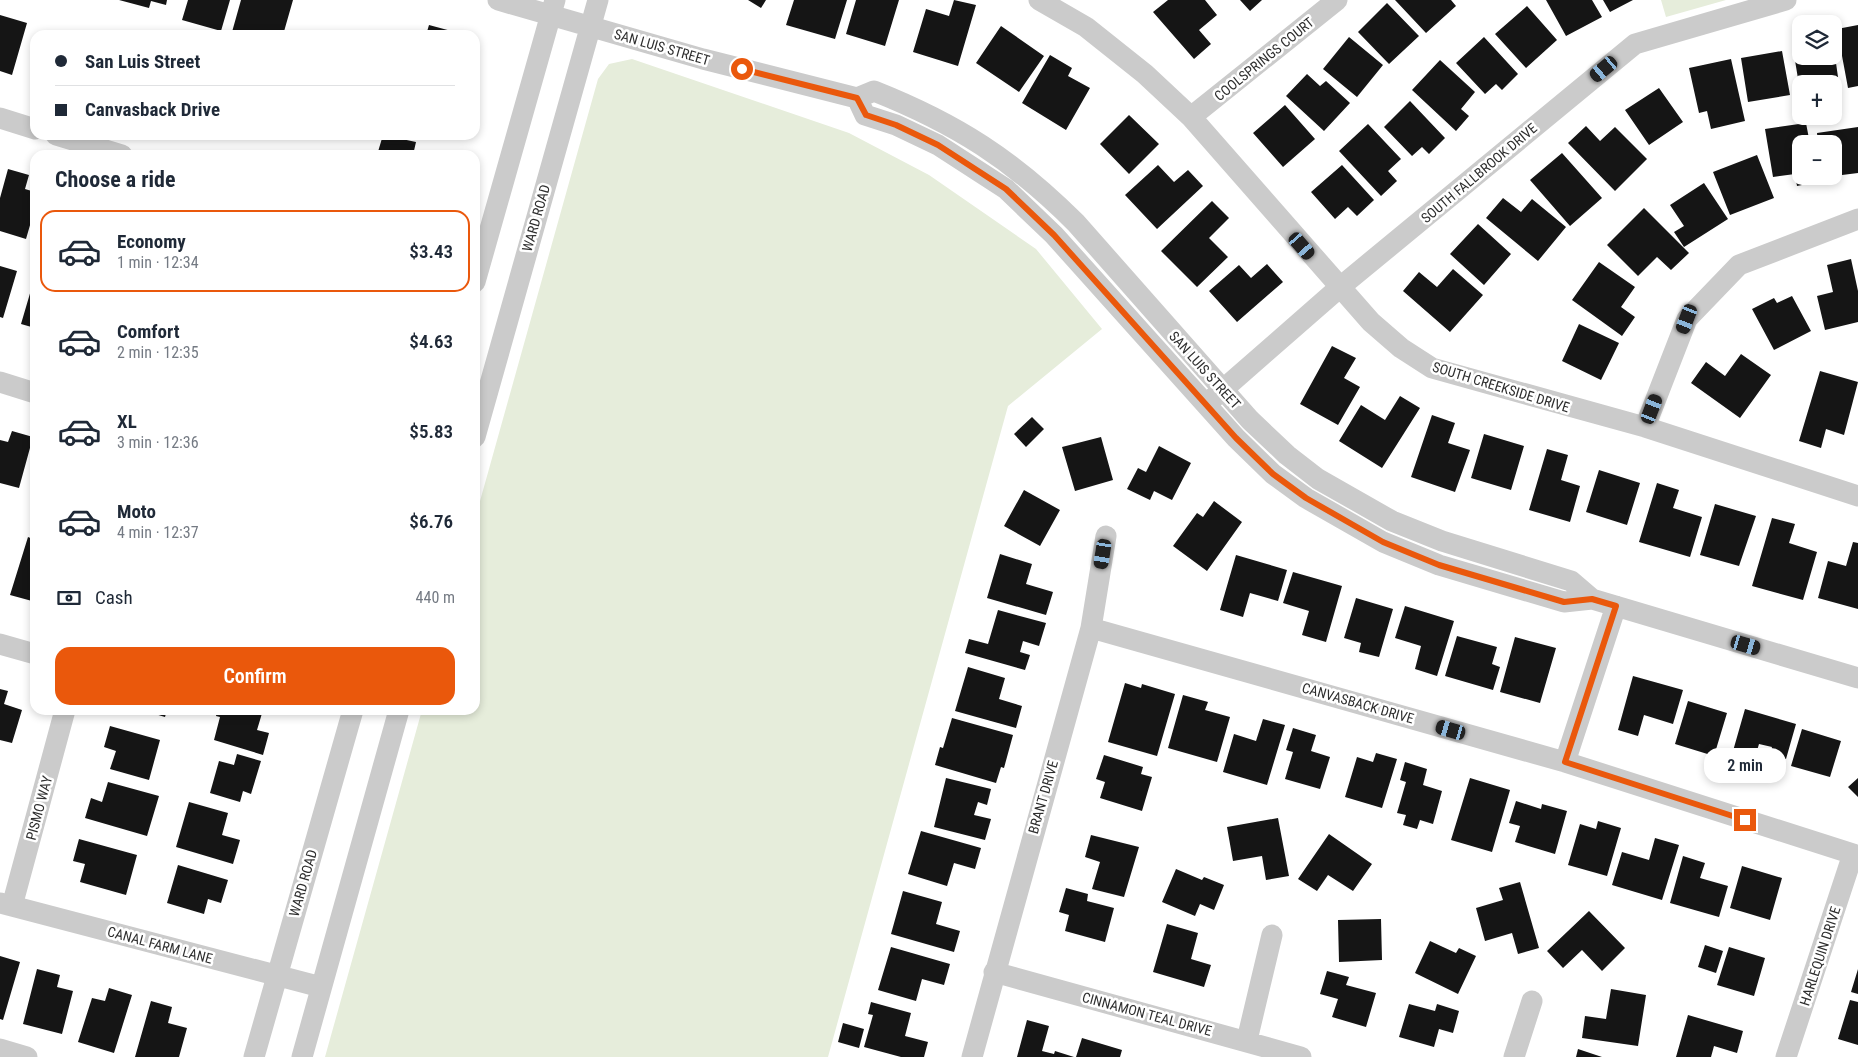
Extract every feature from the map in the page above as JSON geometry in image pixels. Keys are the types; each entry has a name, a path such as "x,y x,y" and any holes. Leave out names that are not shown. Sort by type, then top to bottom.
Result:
{"street":[{"name":"SAN LUIS STREET","path":"498,0 553,8 590,27 703,59 857,98 874,91 948,123 1020,172 1076,223 1221,390 1287,455 1318,479 1392,521 1442,541 1571,581 1592,599"},
{"name":"WARD ROAD","path":"480,419 598,0"},
{"name":"SOUTH CREEKSIDE DRIVE","path":"1039,0 1086,27 1146,74 1191,117 1339,288 1371,322 1401,348 1432,368 1645,428 1858,496"},
{"name":"COOLSPRINGS COURT","path":"1191,117 1337,0"},
{"name":"SOUTH FALLBROOK DRIVE","path":"1205,406 1339,288 1635,44 1786,0"},
{"path":"480,264 553,8"},
{"name":"SAN LUIS STREET","path":"857,98 866,115 896,125 938,145 1006,189 1054,235 1205,406 1273,474 1339,519 1383,542 1439,565 1564,602 1592,599 1858,678"},
{"path":"0,118 30,127"},
{"path":"72,140 106,150"},
{"path":"1645,428 1687,319 1739,265 1858,219"},
{"path":"0,382 30,391"},
{"name":"BRANT DRIVE","path":"972,1057 994,972 1091,628 1106,536"},
{"path":"1565,762 1616,606"},
{"name":"CANVASBACK DRIVE","path":"1091,628 1565,762 1853,854"},
{"path":"0,644 30,653"},
{"name":"PISMO WAY","path":"6,904 63,715"},
{"name":"WARD ROAD","path":"254,1057 351,715"},
{"path":"302,1057 397,715"},
{"name":"HARLEQUIN DRIVE","path":"1786,1057 1853,854"},
{"name":"CANAL FARM LANE","path":"6,904 321,988"},
{"path":"1247,1040 1272,935"},
{"name":"CINNAMON TEAL DRIVE","path":"994,972 1247,1040 1301,1057"},
{"path":"1514,1057 1532,1002"},
{"path":"0,1049 27,1057"}],"green space":[{"path":"1661,0 1726,0 1666,17"},
{"path":"632,59 849,133 929,175 1036,249 1102,329 1008,406 828,1057 325,1057 421,715 480,715 480,501 598,79 609,64"}],"building":[{"path":"119,0 167,0 166,5 151,1 149,8"},
{"path":"188,0 230,0 221,30 182,20"},
{"path":"241,0 293,0 284,30 233,30"},
{"path":"748,0 766,0 761,8"},
{"path":"794,0 847,0 835,39 786,25"},
{"path":"856,0 899,0 885,46 846,34"},
{"path":"954,0 976,5 958,66 913,52 926,9 949,16"},
{"path":"1168,0 1205,0 1217,15 1199,30 1211,44 1194,59 1153,12"},
{"path":"1240,0 1262,0 1250,11"},
{"path":"1395,0 1451,0 1456,6 1426,33"},
{"path":"1546,0 1592,0 1602,17 1566,36"},
{"path":"1603,0 1633,0 1610,12"},
{"path":"1387,3 1419,36 1389,64 1358,32"},
{"path":"1527,6 1557,40 1526,68 1495,34"},
{"path":"0,15 27,23 12,75 0,71"},
{"path":"429,25 448,30 428,30"},
{"path":"1858,25 1858,86 1848,88 1842,56 1842,28"},
{"path":"1001,26 1044,56 1019,92 976,63"},
{"path":"1349,37 1383,65 1357,97 1323,69"},
{"path":"1484,37 1518,74 1502,90 1496,84 1485,94 1456,63"},
{"path":"1782,51 1790,95 1748,102 1741,58"},
{"path":"1050,55 1072,68 1068,76 1090,88 1066,130 1022,103"},
{"path":"1731,59 1745,121 1711,129 1707,111 1699,113 1689,68"},
{"path":"1440,60 1475,92 1461,109 1469,116 1456,131 1412,90"},
{"path":"1796,65 1836,65 1838,75 1797,75"},
{"path":"1307,74 1320,86 1326,81 1350,103 1324,131 1286,96"},
{"path":"1659,88 1683,122 1649,145 1625,110"},
{"path":"1410,101 1445,138 1429,154 1422,147 1412,156 1384,127"},
{"path":"1285,105 1315,139 1283,167 1253,133"},
{"path":"1129,115 1159,144 1129,174 1100,144"},
{"path":"1368,124 1401,159 1388,171 1397,181 1381,196 1339,151"},
{"path":"1806,125 1808,135 1792,135 1792,174 1773,177 1765,129"},
{"path":"1586,126 1600,141 1615,127 1647,159 1615,191 1568,143"},
{"path":"1858,127 1858,173 1842,175 1842,135 1817,135 1817,133"},
{"path":"382,140 416,142 414,150 378,150"},
{"path":"1562,153 1602,198 1570,226 1530,180"},
{"path":"1757,155 1774,198 1730,215 1713,172"},
{"path":"1158,165 1174,182 1188,170 1203,186 1157,229 1125,195"},
{"path":"1342,165 1374,200 1357,216 1348,207 1335,219 1311,192"},
{"path":"8,169 29,175 25,189 30,190 30,225 26,239 0,231 0,198"},
{"path":"1704,183 1728,219 1684,247 1674,232 1684,226 1670,205"},
{"path":"1503,198 1521,212 1532,199 1566,227 1538,261 1486,218"},
{"path":"1212,201 1229,218 1209,238 1228,257 1197,287 1161,251"},
{"path":"1644,208 1689,253 1671,270 1657,257 1638,276 1607,245"},
{"path":"1478,224 1511,254 1484,285 1450,254"},
{"path":"1851,259 1858,291 1858,322 1825,330 1817,296 1833,292 1827,265"},
{"path":"1599,262 1635,287 1621,307 1635,317 1622,336 1572,300"},
{"path":"1267,264 1283,282 1237,322 1209,291 1239,265 1251,278"},
{"path":"0,266 17,271 3,318 0,317"},
{"path":"1453,269 1483,295 1450,332 1403,291 1419,272 1437,287"},
{"path":"30,293 30,327 21,324"},
{"path":"1792,296 1811,331 1774,350 1752,309 1774,298 1777,303"},
{"path":"1579,324 1619,343 1601,380 1562,361"},
{"path":"1332,346 1356,358 1344,378 1360,387 1338,425 1300,404"},
{"path":"1741,354 1771,375 1740,418 1691,383 1706,362 1725,376"},
{"path":"1820,371 1858,382 1844,435 1826,429 1821,448 1799,441"},
{"path":"1400,396 1420,408 1382,468 1339,441 1361,405 1385,420"},
{"path":"1432,415 1455,423 1448,443 1470,450 1455,492 1411,477"},
{"path":"1032,417 1044,429 1026,447 1014,434"},
{"path":"12,431 30,436 30,448 19,488 0,483 0,440 8,442"},
{"path":"1484,434 1524,446 1511,490 1471,478"},
{"path":"1101,437 1113,480 1075,491 1062,447"},
{"path":"1159,446 1191,463 1172,500 1154,491 1150,500 1127,489 1138,468 1146,472"},
{"path":"1547,449 1568,455 1561,480 1580,486 1570,522 1529,510"},
{"path":"1599,470 1640,483 1627,525 1586,512"},
{"path":"1657,483 1679,490 1673,508 1702,517 1690,557 1639,542"},
{"path":"1024,490 1060,510 1040,546 1004,526"},
{"path":"1214,501 1242,522 1207,571 1173,546 1197,513 1203,517"},
{"path":"1715,504 1756,516 1739,566 1700,555"},
{"path":"1772,518 1795,524 1789,543 1817,552 1803,600 1752,586"},
{"path":"28,537 30,538 30,600 10,595"},
{"path":"1853,542 1858,543 1858,609 1818,598 1828,561 1846,566"},
{"path":"1000,554 1032,564 1026,584 1053,592 1046,615 987,598"},
{"path":"1236,555 1287,570 1278,601 1250,593 1243,617 1220,610"},
{"path":"1293,572 1342,586 1326,642 1302,635 1309,611 1283,603"},
{"path":"1356,598 1393,609 1379,657 1359,652 1361,643 1344,638"},
{"path":"1405,606 1454,621 1437,676 1415,669 1421,646 1395,638"},
{"path":"998,610 1046,623 1039,646 1023,641 1020,652 1030,655 1025,670 965,653 969,639 988,644"},
{"path":"1457,636 1497,647 1492,664 1500,667 1493,690 1445,676"},
{"path":"1515,637 1556,648 1540,703 1500,692"},
{"path":"968,667 1005,678 999,699 1022,706 1016,728 955,711"},
{"path":"1633,676 1683,690 1673,724 1644,715 1638,736 1618,730"},
{"path":"1125,683 1141,688 1142,684 1175,694 1157,756 1108,742"},
{"path":"0,689 8,691 4,704 22,710 12,743 0,740"},
{"path":"1183,695 1208,702 1205,710 1230,717 1217,762 1168,748"},
{"path":"1688,701 1727,713 1714,756 1675,744"},
{"path":"1745,709 1796,724 1786,759 1770,754 1772,747 1759,744 1751,771 1729,765"},
{"path":"262,715 257,730 269,733 263,755 214,740 220,717 216,716"},
{"path":"952,718 1013,735 1004,768 1001,767 996,783 935,765 940,747 943,748"},
{"path":"1263,719 1285,725 1267,785 1223,772 1234,734 1256,741"},
{"path":"110,726 160,740 149,780 110,769 116,751 104,747"},
{"path":"1293,728 1316,735 1311,751 1330,757 1320,789 1285,779 1293,752 1286,750"},
{"path":"1802,729 1841,741 1830,777 1791,766"},
{"path":"1376,753 1397,759 1382,808 1345,797 1357,757 1373,762"},
{"path":"237,754 261,761 251,794 243,791 240,802 210,793 219,761 234,765"},
{"path":"1104,755 1143,767 1141,774 1152,777 1142,811 1100,798 1105,782 1096,779"},
{"path":"1405,762 1427,769 1423,785 1442,791 1433,824 1420,820 1417,829 1403,825 1406,815 1397,813 1406,782 1400,780"},
{"path":"946,778 991,789 987,805 978,802 974,815 991,819 985,840 934,827"},
{"path":"1470,778 1510,790 1492,852 1451,840"},
{"path":"1858,778 1858,797 1848,787"},
{"path":"108,782 159,796 147,836 85,818 91,798 102,802"},
{"path":"1516,801 1541,809 1542,804 1567,811 1555,854 1515,842 1520,826 1509,823"},
{"path":"189,802 228,813 222,835 240,840 233,864 176,847"},
{"path":"1278,818 1289,876 1266,880 1262,856 1233,861 1227,827"},
{"path":"1598,821 1621,828 1607,876 1568,865 1580,824 1596,829"},
{"path":"921,831 981,848 975,869 954,863 947,886 908,874"},
{"path":"1329,834 1372,864 1353,891 1328,875 1317,891 1298,879"},
{"path":"1091,835 1139,847 1124,897 1092,889 1100,862 1085,857"},
{"path":"1655,838 1679,845 1662,900 1612,885 1622,852 1649,860"},
{"path":"79,839 137,855 126,895 80,882 85,864 73,861"},
{"path":"1683,856 1705,863 1700,878 1728,886 1719,917 1670,903"},
{"path":"178,865 228,880 221,903 208,899 204,914 167,903"},
{"path":"1742,866 1782,878 1770,920 1730,908"},
{"path":"1176,869 1202,880 1204,877 1224,885 1214,910 1200,904 1195,916 1162,902"},
{"path":"1520,882 1539,948 1518,954 1512,933 1485,941 1476,908 1503,900 1499,888"},
{"path":"1066,888 1088,894 1087,901 1114,908 1105,942 1065,931 1069,915 1059,912"},
{"path":"903,891 942,902 936,924 960,931 954,952 891,934"},
{"path":"1589,911 1625,948 1602,971 1582,950 1563,968 1547,951"},
{"path":"1381,919 1382,960 1339,962 1338,920"},
{"path":"1167,924 1198,933 1191,959 1211,965 1204,987 1153,972"},
{"path":"1430,941 1456,953 1459,948 1476,956 1458,994 1415,973"},
{"path":"1705,945 1723,951 1716,973 1698,967"},
{"path":"891,947 950,964 944,985 922,979 916,1001 878,990"},
{"path":"1729,947 1765,958 1754,996 1717,985"},
{"path":"0,956 20,962 3,1020 0,1019"},
{"path":"37,969 60,975 57,987 73,991 62,1034 23,1024"},
{"path":"1858,969 1858,994 1851,992"},
{"path":"1327,971 1349,977 1346,985 1376,993 1366,1027 1332,1017 1338,999 1320,994"},
{"path":"109,988 132,995 114,1053 78,1042 92,998 105,1001"},
{"path":"1611,989 1646,995 1638,1046 1582,1038 1585,1016 1606,1019"},
{"path":"1850,1000 1858,1002 1858,1045 1838,1039"},
{"path":"151,1001 172,1007 168,1023 187,1028 179,1057 135,1057"},
{"path":"871,1002 911,1013 905,1036 928,1042 924,1057 901,1057 864,1047 873,1015 868,1014"},
{"path":"1409,1004 1435,1011 1437,1004 1459,1011 1453,1033 1439,1029 1434,1047 1399,1037"},
{"path":"1688,1015 1743,1031 1737,1053 1714,1046 1711,1057 1676,1057"},
{"path":"1027,1020 1049,1026 1042,1051 1054,1054 1055,1051 1074,1057 1017,1057"},
{"path":"843,1023 864,1029 859,1048 838,1042"},
{"path":"1082,1038 1122,1050 1120,1057 1076,1057"},
{"path":"1578,1049 1602,1057 1576,1057"}],"route":[{"path":"742,69 857,98 866,115 896,125 938,145 975,167 1006,189 1032,212 1092,276 1205,406 1236,438 1273,474 1339,519 1383,542 1439,565 1564,602 1592,599 1616,606 1565,762 1745,820"}]}
